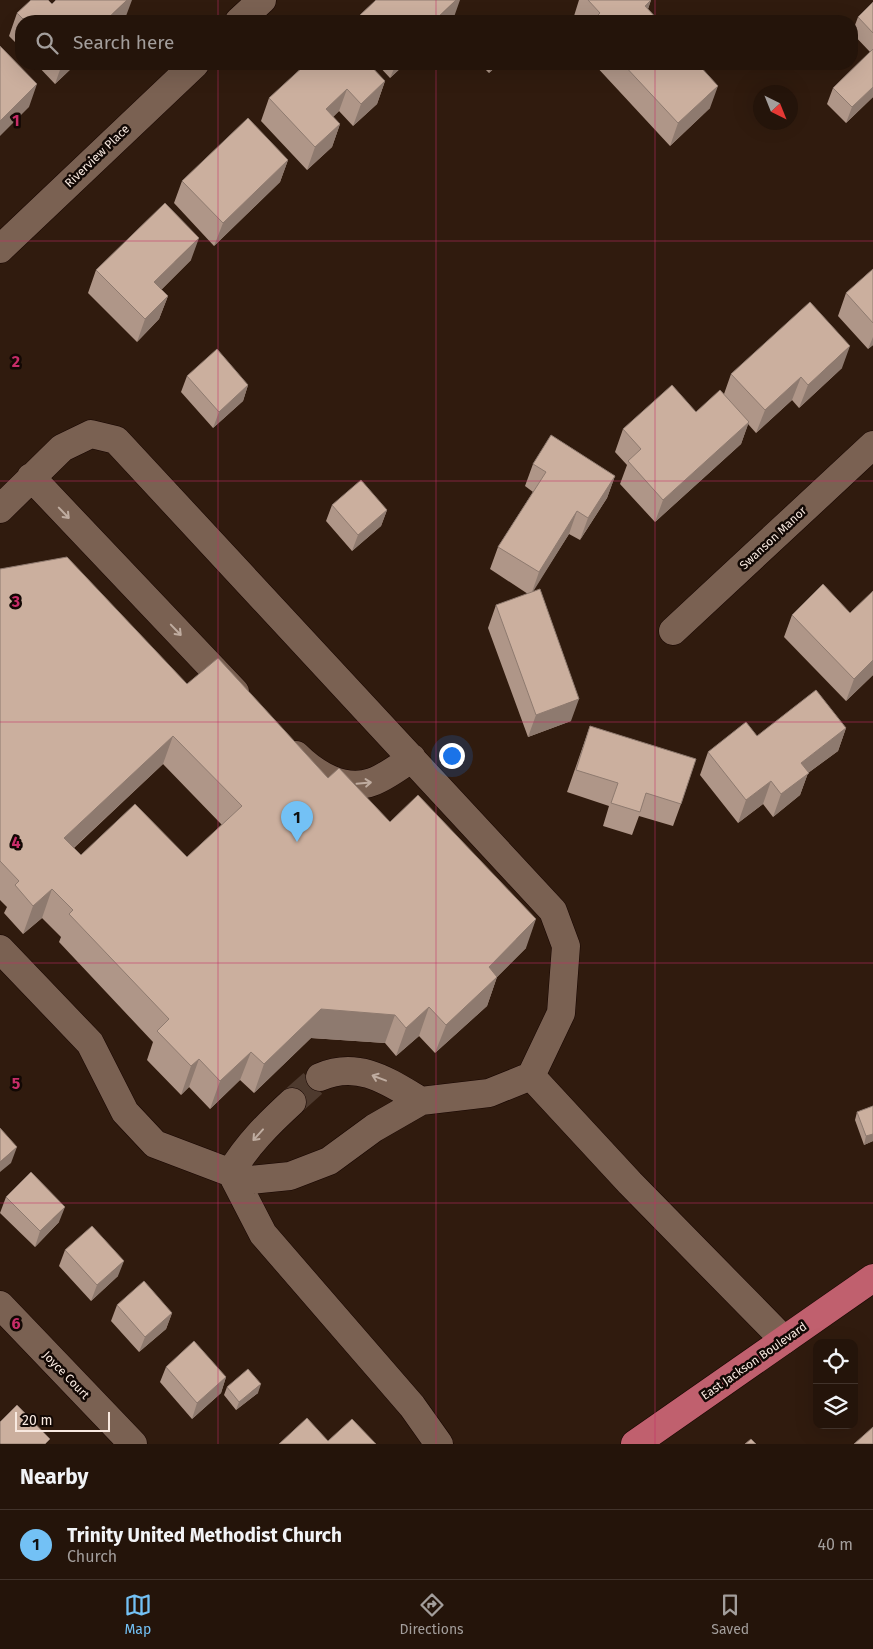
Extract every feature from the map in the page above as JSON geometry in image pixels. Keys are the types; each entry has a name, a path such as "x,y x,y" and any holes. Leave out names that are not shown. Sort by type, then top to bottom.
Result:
{"main road":[{"name":"East Jackson Boulevard","path":"635,1444 873,1278"}],"street":[{"path":"246,15 262,0"},
{"name":"Riverview Place","path":"0,249 189,70"},
{"path":"0,508 62,448 91,434 116,440 552,911 566,946 561,1013 532,1076 489,1093 422,1101 374,1128 329,1161 290,1176 250,1180 154,1144 125,1112 90,1043 0,949"},
{"name":"Swanson Manor","path":"673,631 873,445"},
{"path":"31,477 253,711"},
{"path":"280,738 306,764 340,785 372,782 412,758"},
{"path":"320,1077 332,1072 354,1070 383,1079 422,1101"},
{"path":"532,1076 630,1183 784,1340"},
{"path":"231,1172 241,1154 267,1125 292,1102"},
{"path":"231,1172 263,1234 412,1406 439,1444"},
{"name":"Joyce Court","path":"0,1305 133,1444"}],"building":[{"path":"31,0 48,0 52,4 56,0 127,0 111,15 19,15 17,13"},
{"path":"376,0 456,0 440,15 360,15"},
{"path":"588,0 651,0 645,6 653,15 598,15 600,13"},
{"path":"873,2 873,33 858,17"},
{"path":"0,46 15,61 15,70 23,70 37,84 0,121"},
{"path":"873,49 873,87 852,107 833,88 851,70 858,70 858,64"},
{"path":"299,70 375,70 385,81 361,104 347,89 326,109 340,124 315,147 269,98"},
{"path":"629,70 703,70 718,86 678,123"},
{"path":"248,118 288,160 223,223 182,181"},
{"path":"165,203 199,238 154,282 168,296 145,319 96,270"},
{"path":"873,269 873,323 846,293"},
{"path":"810,302 850,346 808,385 801,377 765,410 731,374"},
{"path":"217,349 248,385 219,412 187,376"},
{"path":"672,385 696,412 720,390 749,422 663,500 628,461 641,449 623,429"},
{"path":"551,435 615,476 588,518 577,511 539,572 498,547 546,472 533,464"},
{"path":"361,480 387,510 358,535 332,505"},
{"path":"67,557 187,684 218,658 328,778 339,768 390,822 418,795 536,919 489,967 497,977 446,1025 429,1007 406,1028 395,1015 321,1009 264,1064 251,1052 220,1081 199,1059 191,1066 157,1031 169,1019 69,914 73,910 52,889 33,906 15,885 19,881 0,861 0,569","holes":["173,736 242,806 187,857 135,804 81,855 64,838"]},
{"path":"823,584 850,613 873,591 873,660 854,679 792,615"},
{"path":"540,589 579,699 536,715 496,605"},
{"path":"816,690 846,728 801,763 809,773 781,794 771,781 746,800 708,752 746,722 757,736"},
{"path":"590,726 696,759 681,804 646,793 640,812 611,803 618,783 576,770"},
{"path":"873,1106 873,1134 866,1136 857,1112"},
{"path":"0,1128 17,1147 0,1162"},
{"path":"31,1172 65,1207 40,1231 6,1197"},
{"path":"92,1226 124,1261 97,1285 65,1250"},
{"path":"144,1281 172,1313 145,1337 117,1305"},
{"path":"194,1341 226,1377 197,1403 166,1367"},
{"path":"248,1369 261,1384 239,1402 227,1387"},
{"path":"17,1405 50,1439 45,1444 0,1443 0,1422"},
{"path":"307,1418 328,1441 352,1419 376,1444 279,1444"},
{"path":"873,1427 873,1444 854,1444"},
{"path":"751,1439 756,1444 745,1444"}],"tunnel":[{"path":"292,1102 320,1077"}],"place":[{"name":"Trinity United Methodist Church","path":"297,842"}]}
